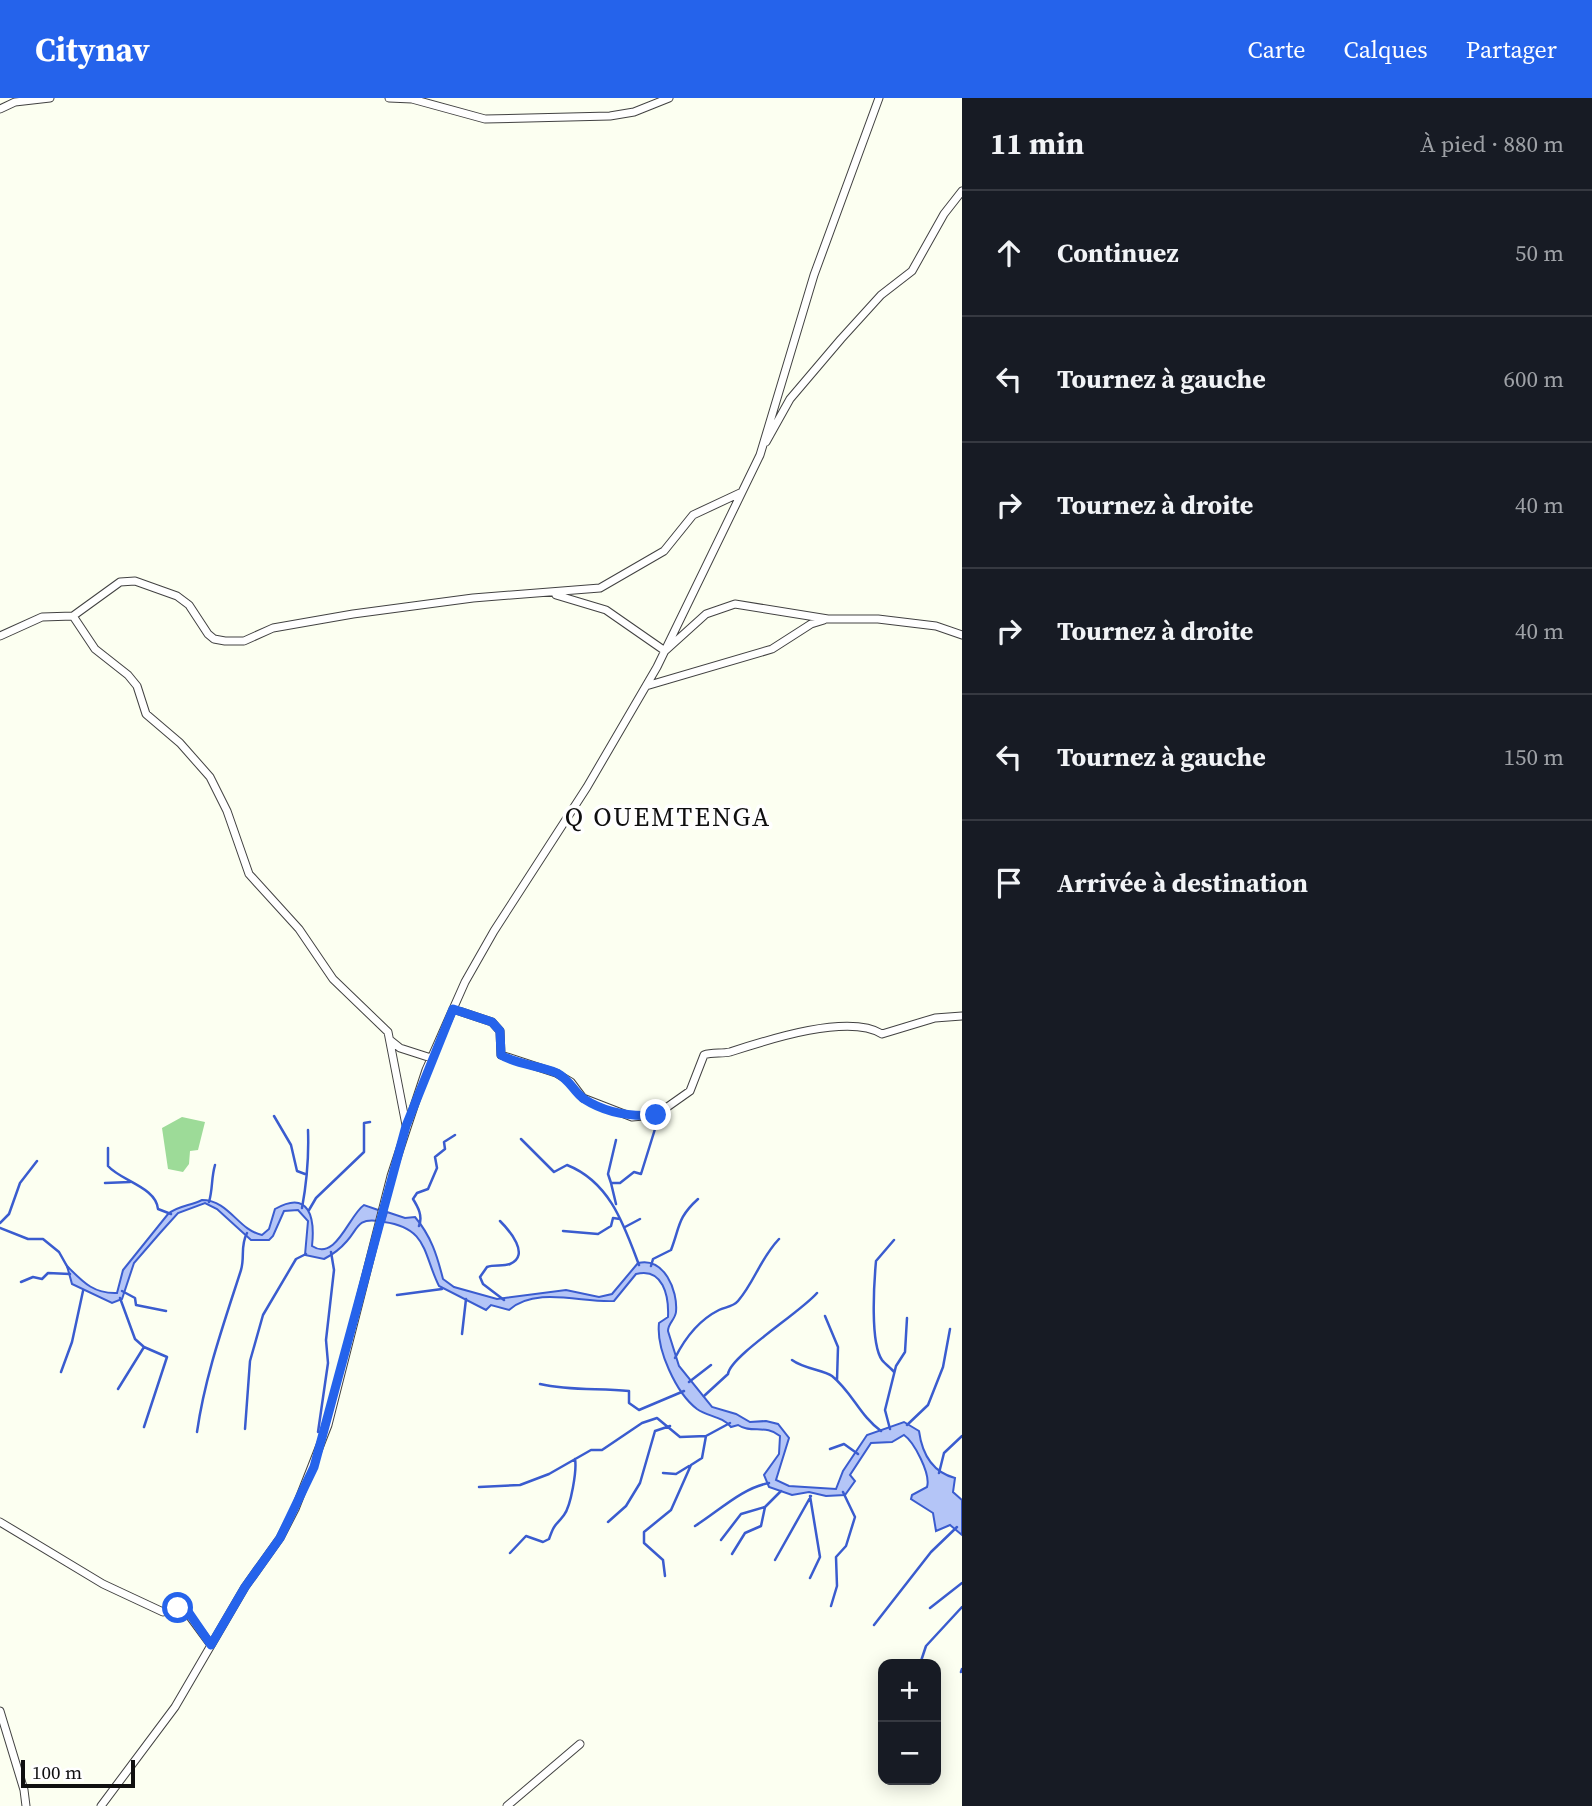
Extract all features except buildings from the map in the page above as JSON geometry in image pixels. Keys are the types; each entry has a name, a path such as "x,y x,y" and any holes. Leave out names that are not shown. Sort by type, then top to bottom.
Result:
{"street":[{"path":"0,109 16,100 50,98"},
{"path":"389,98 412,99 485,119 610,116 634,112 669,98"},
{"path":"760,456 814,275 879,98"},
{"path":"101,1806 175,1707 245,1587 280,1538 314,1467 406,1126 431,1058 453,1009 494,931 587,787 646,686 790,399 881,295 912,271 944,214 962,191"},
{"path":"0,636 35,619 73,616 120,582 135,581 164,590 183,600 214,639 244,641 273,628 353,614 474,598 600,588 664,551 693,515 741,492"},
{"path":"550,593 606,610 665,651"},
{"path":"665,651 706,614 726,605 828,619 878,619 936,626 962,635"},
{"path":"73,616 95,649 128,675 137,686 146,714 203,767 227,811 249,874 299,929 333,979 388,1032 406,1126"},
{"path":"646,686 772,649 811,624 828,619"},
{"path":"453,1009 492,1022 500,1031 501,1055 508,1059 531,1062 556,1073 571,1082 583,1098 632,1117 656,1115 690,1091 707,1053 729,1052 751,1043 845,1024 871,1027 882,1034 935,1018 962,1016"},
{"path":"390,1041 400,1048 431,1058"},
{"path":"0,1522 103,1584 163,1612 183,1607 211,1645"},
{"path":"0,1711 24,1790 26,1806"},
{"path":"507,1806 580,1744"}],"green space":[{"path":"182,1117 205,1122 198,1150 190,1151 189,1164 183,1172 168,1169 162,1128"}],"water":[{"path":"202,1200 219,1205 246,1227 262,1235 269,1229 275,1209 287,1204 303,1205 311,1217 312,1246 321,1249 335,1243 364,1205 381,1211 378,1221 366,1221 359,1225 342,1246 324,1259 305,1255 308,1221 298,1210 284,1211 269,1240 251,1240 217,1209 205,1203 178,1213 134,1263 122,1299 112,1303 72,1284 67,1266 95,1289 117,1293 123,1270 168,1214"},
{"path":"387,1212 405,1218 415,1217 433,1246 443,1279 454,1287 497,1299 566,1290 599,1297 612,1294 638,1263 655,1265 667,1277 675,1294 676,1312 668,1331 679,1366 712,1407 736,1414 750,1422 766,1421 778,1424 789,1438 776,1480 789,1486 836,1489 843,1471 867,1435 904,1422 919,1431 926,1454 934,1466 955,1478 953,1492 962,1500 962,1535 950,1525 936,1531 933,1513 911,1499 912,1495 927,1487 928,1481 921,1459 904,1435 892,1442 871,1443 850,1475 855,1481 845,1495 826,1496 809,1492 792,1495 769,1487 764,1475 779,1454 780,1436 769,1430 748,1429 738,1425 731,1427 689,1402 675,1382 664,1357 659,1323 668,1317 667,1300 662,1285 653,1275 636,1274 614,1301 546,1297 520,1303 509,1310 491,1305 486,1310 439,1286 417,1236 398,1225 384,1222"}],"waterway":[{"path":"274,1116 291,1145 297,1171 305,1174"},
{"path":"309,1210 316,1198 364,1152 364,1123 370,1122"},
{"path":"616,1204 611,1183 620,1183 634,1172 641,1174 655,1129"},
{"path":"302,1208 308,1130"},
{"path":"419,1226 420,1215 413,1199 417,1193 428,1189 437,1168 435,1157 445,1149 444,1142 455,1135"},
{"path":"521,1139 554,1172 567,1165 594,1182 614,1206 639,1265"},
{"path":"611,1183 608,1174 616,1140"},
{"path":"108,1148 108,1166 151,1195 158,1209 171,1214"},
{"path":"0,1223 9,1214 20,1183 37,1161"},
{"path":"209,1202 215,1165"},
{"path":"105,1183 130,1182"},
{"path":"651,1266 653,1259 671,1250 683,1217 698,1199"},
{"path":"563,1231 598,1234 611,1226 613,1218 620,1219"},
{"path":"625,1227 640,1219"},
{"path":"500,1221 516,1242 519,1255 510,1264 487,1267 480,1277 483,1284 504,1300"},
{"path":"0,1228 28,1239 43,1239 59,1252 68,1268"},
{"path":"197,1432 210,1370 241,1270 247,1233"},
{"path":"675,1358 699,1325 712,1314 738,1301 779,1239"},
{"path":"894,1240 876,1261 874,1283 878,1352 894,1372"},
{"path":"318,1432 328,1363 326,1340 334,1270 331,1252"},
{"path":"245,1429 250,1361 263,1315 296,1259 306,1254"},
{"path":"21,1282 33,1277 42,1279 48,1273 70,1274"},
{"path":"397,1295 442,1289"},
{"path":"61,1372 72,1342 83,1291"},
{"path":"122,1291 135,1298 136,1305 166,1311"},
{"path":"704,1396 728,1374 740,1356 817,1293"},
{"path":"118,1389 144,1347 135,1339 120,1298"},
{"path":"462,1334 466,1299"},
{"path":"825,1316 838,1347 837,1380"},
{"path":"890,1429 885,1410 896,1366 905,1352 907,1318"},
{"path":"907,1425 928,1405 943,1367 950,1329"},
{"path":"144,1347 167,1357 144,1427"},
{"path":"792,1360 832,1376 881,1431"},
{"path":"689,1382 711,1365"},
{"path":"540,1384 629,1391 629,1403 639,1410 684,1391"},
{"path":"479,1487 520,1485 549,1474 591,1450 602,1450 642,1423 657,1418 680,1437 706,1436 730,1423"},
{"path":"608,1522 626,1506 640,1483 655,1431 670,1426"},
{"path":"665,1576 663,1560 644,1543 644,1532 671,1510 691,1465 702,1458 706,1436"},
{"path":"939,1473 944,1453 962,1436"},
{"path":"830,1449 844,1444 858,1454"},
{"path":"510,1553 526,1536 543,1542 549,1539 569,1504 575,1459"},
{"path":"663,1473 676,1474 689,1466"},
{"path":"695,1526 740,1495 769,1483"},
{"path":"721,1540 741,1514 765,1507 781,1491"},
{"path":"831,1606 837,1586 836,1557 846,1546 855,1517 843,1492"},
{"path":"810,1496 820,1557 810,1578"},
{"path":"775,1560 811,1496"},
{"path":"732,1554 745,1533 761,1526 765,1507"},
{"path":"874,1625 931,1552 957,1527"},
{"path":"930,1608 962,1583"},
{"path":"922,1659 926,1646 962,1607"}],"district":[{"name":"Q OUEMTENGA","path":"668,817"}],"route":[{"path":"178,1608 187,1610 211,1645 245,1587 280,1538 295,1509 314,1467 328,1425 406,1126 426,1070 453,1009 492,1022 500,1031 501,1055 508,1059 531,1062 556,1073 571,1082 583,1098 613,1112 632,1117 656,1115"}]}
